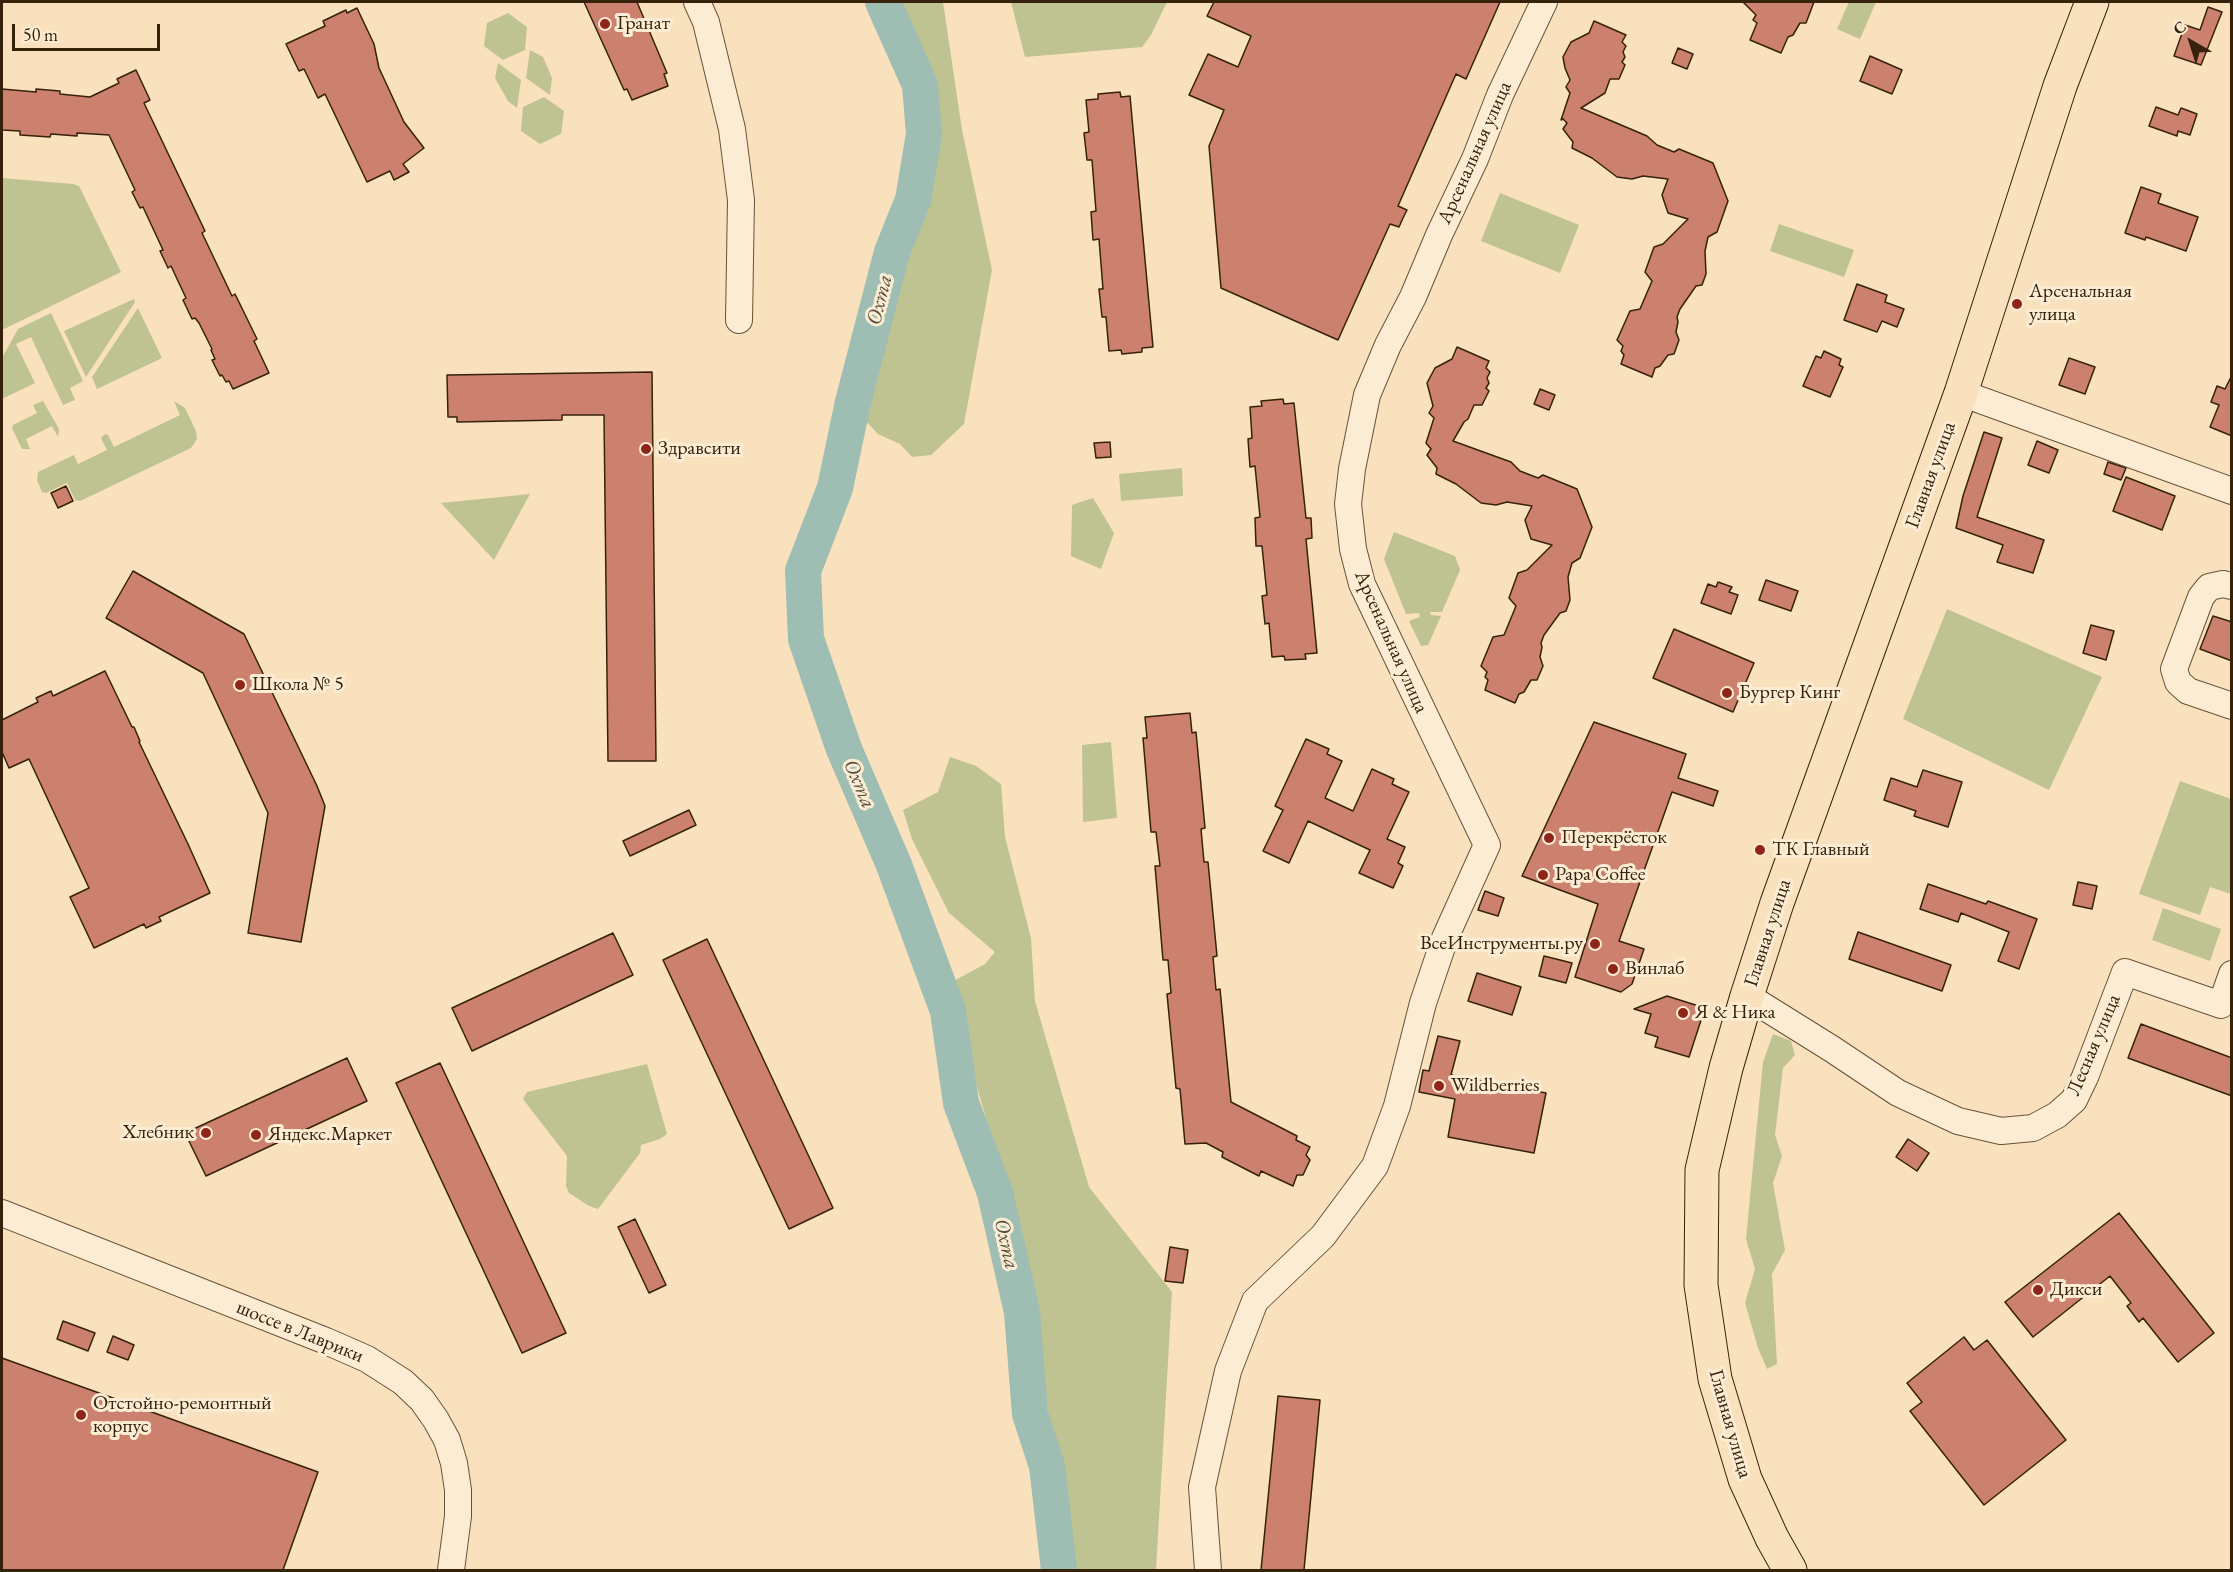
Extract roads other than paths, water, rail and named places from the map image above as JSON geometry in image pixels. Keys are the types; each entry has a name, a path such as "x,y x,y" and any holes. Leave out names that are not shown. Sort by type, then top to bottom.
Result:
{"main road":[{"name":"Главная улица","path":"1790,1570 1772,1538 1745,1479 1715,1378 1701,1285 1702,1170 1726,1068 1780,894 1961,393 2060,86 2092,2"}],"street":[{"path":"698,2 706,22 732,129 741,200 738,320"},
{"name":"Арсенальная улица","path":"1208,1570 1202,1487 1228,1371 1255,1301 1323,1236 1375,1166 1397,1106 1423,1003 1441,948 1487,845 1362,584 1353,549 1348,504 1352,469 1367,395 1413,297 1500,95 1544,2"},
{"path":"1961,393 2232,491"},
{"path":"2232,586 2223,584 2209,587 2201,597 2174,669 2178,682 2188,691 2232,706"},
{"name":"Лесная улица","path":"1747,996 1898,1093 1958,1121 2001,1131 2033,1128 2057,1115 2074,1100 2125,972 2221,1005 2232,974"},
{"name":"шоссе в Лаврики","path":"2,1213 367,1359 403,1382 422,1400 436,1420 447,1440 454,1463 458,1490 458,1516 450,1570"}],"waterway":[{"name":"Охта","path":"883,2 920,85 924,134 913,200 892,252 853,402 835,488 803,571 806,639 844,749 894,865 948,1011 961,1103 995,1193 1022,1312 1030,1414 1047,1466 1059,1570"}],"place":[{"name":"Гранат","path":"605,24"},
{"name":"Арсенальная улица","path":"2017,304"},
{"name":"Здравсити","path":"646,449"},
{"name":"Школа № 5","path":"240,685"},
{"name":"Бургер Кинг","path":"1727,693"},
{"name":"Перекрёсток","path":"1549,838"},
{"name":"ТК Главный","path":"1760,850"},
{"name":"Papa Coffee","path":"1543,875"},
{"name":"ВсеИнструменты.ру","path":"1595,944"},
{"name":"Винлаб","path":"1613,969"},
{"name":"Я & Ника","path":"1683,1013"},
{"name":"Wildberries","path":"1439,1086"},
{"name":"Хлебник","path":"206,1133"},
{"name":"Яндекс.Маркет","path":"256,1135"},
{"name":"Дикси","path":"2038,1290"},
{"name":"Отстойно-ремонтный корпус","path":"81,1415"}]}
